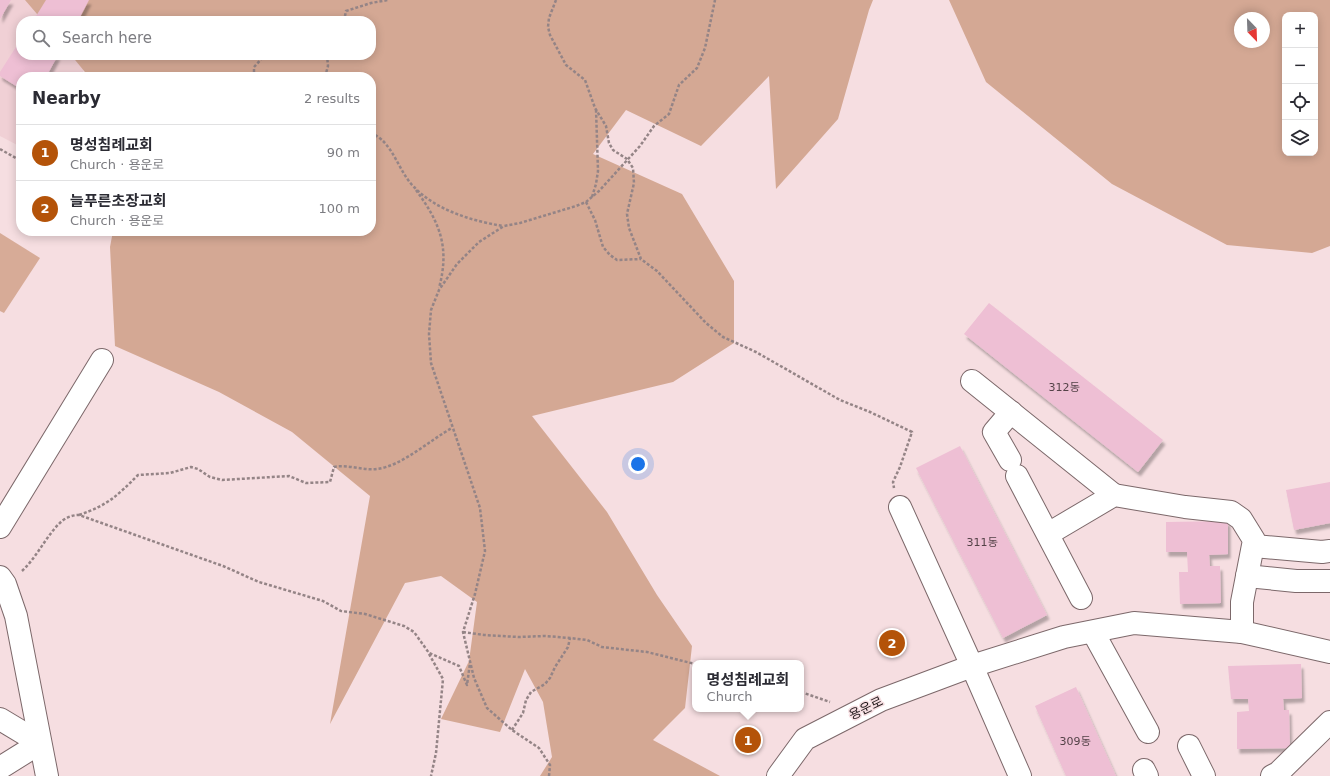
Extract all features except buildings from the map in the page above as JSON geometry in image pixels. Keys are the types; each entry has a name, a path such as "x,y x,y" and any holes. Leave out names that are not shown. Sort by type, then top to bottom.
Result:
{"street":[{"path":"0,527 102,360"},
{"path":"972,381 1114,495 1185,507 1231,512 1240,520 1248,528 1254,540 1242,602 1242,632"},
{"path":"1011,412 994,432 1081,598"},
{"path":"1048,534 1114,495"},
{"path":"900,507 1020,776"},
{"path":"1254,546 1322,552 1330,551"},
{"path":"1248,576 1296,581 1330,581"},
{"path":"3,581 16,616 47,776"},
{"name":"용운로","path":"778,776 805,739 881,700 972,666 1064,637 1134,624 1242,632 1330,652"},
{"path":"1093,632 1148,732"},
{"path":"0,720 40,744"},
{"path":"1272,776 1278,773 1330,722"},
{"path":"0,768 40,744"},
{"path":"1189,746 1204,776"}],"path":[{"path":"345,16 346,11 371,3 388,0"},
{"path":"556,0 549,18 548,27 550,35 566,65 584,80 595,108 606,126 609,143 613,150 627,159 633,168 634,183 627,214 636,247 641,258 657,271 706,323 724,337 756,352 840,400 870,412 912,432 900,467 893,482 900,507"},
{"path":"414,188 445,209 476,221 504,226 520,223 586,202 599,191 654,126 669,114 679,85 697,68 705,48 715,0"},
{"path":"254,72 254,68 261,60"},
{"path":"326,72 328,66 327,60"},
{"path":"592,197 598,171 595,108"},
{"path":"376,136 384,142 432,213 442,235 444,253 443,274 439,290 431,310 429,334 431,363 452,428 470,472 480,508 486,550 475,594 463,632 474,678 487,708 512,730 539,748 550,765 549,776"},
{"path":"0,149 16,158"},
{"path":"586,202 595,220 602,247 617,260 641,258"},
{"path":"439,290 457,264 479,242 504,226"},
{"path":"3,581 23,570 38,553 62,520 100,508 113,500 138,475 170,473 191,467 198,469 210,477 222,480 289,476 306,483 330,482 334,467 342,466 376,469 391,465 452,428"},
{"path":"79,514 223,566 259,582 323,601 342,610 365,614 390,621 414,632 429,653 442,679 436,753 431,776"},
{"path":"463,632 511,637 570,638 587,640 602,647 647,652 692,663"},
{"path":"512,730 523,713 526,700 531,692 545,684 550,678 568,647 570,638"},
{"path":"429,653 459,666 467,685 470,660"}],"shaded area":[{"path":"0,0 123,0 114,16 16,16 16,60 89,60 83,72 16,72 16,144 0,136"},
{"path":"25,0 873,0 838,119 776,189 769,76 701,146 626,110 593,154 682,194 734,281 734,343 673,382 532,416 607,512 657,595 692,646 685,708 653,740 720,776 540,776 552,757 543,702 525,669 500,732 441,719 469,661 477,602 441,576 405,583 330,724 370,496 292,432 219,392 115,346 110,247 112,236 376,236 376,72 85,72 75,60 376,60 376,16 39,16"},
{"path":"949,0 1330,0 1330,246 1312,253 1227,245 1112,184 986,82"},
{"path":"0,233 40,258 4,313 0,311"}],"place":[{"name":"늘푸른초장교회","path":"892,643"},
{"name":"명성침례교회","path":"748,740"}]}
